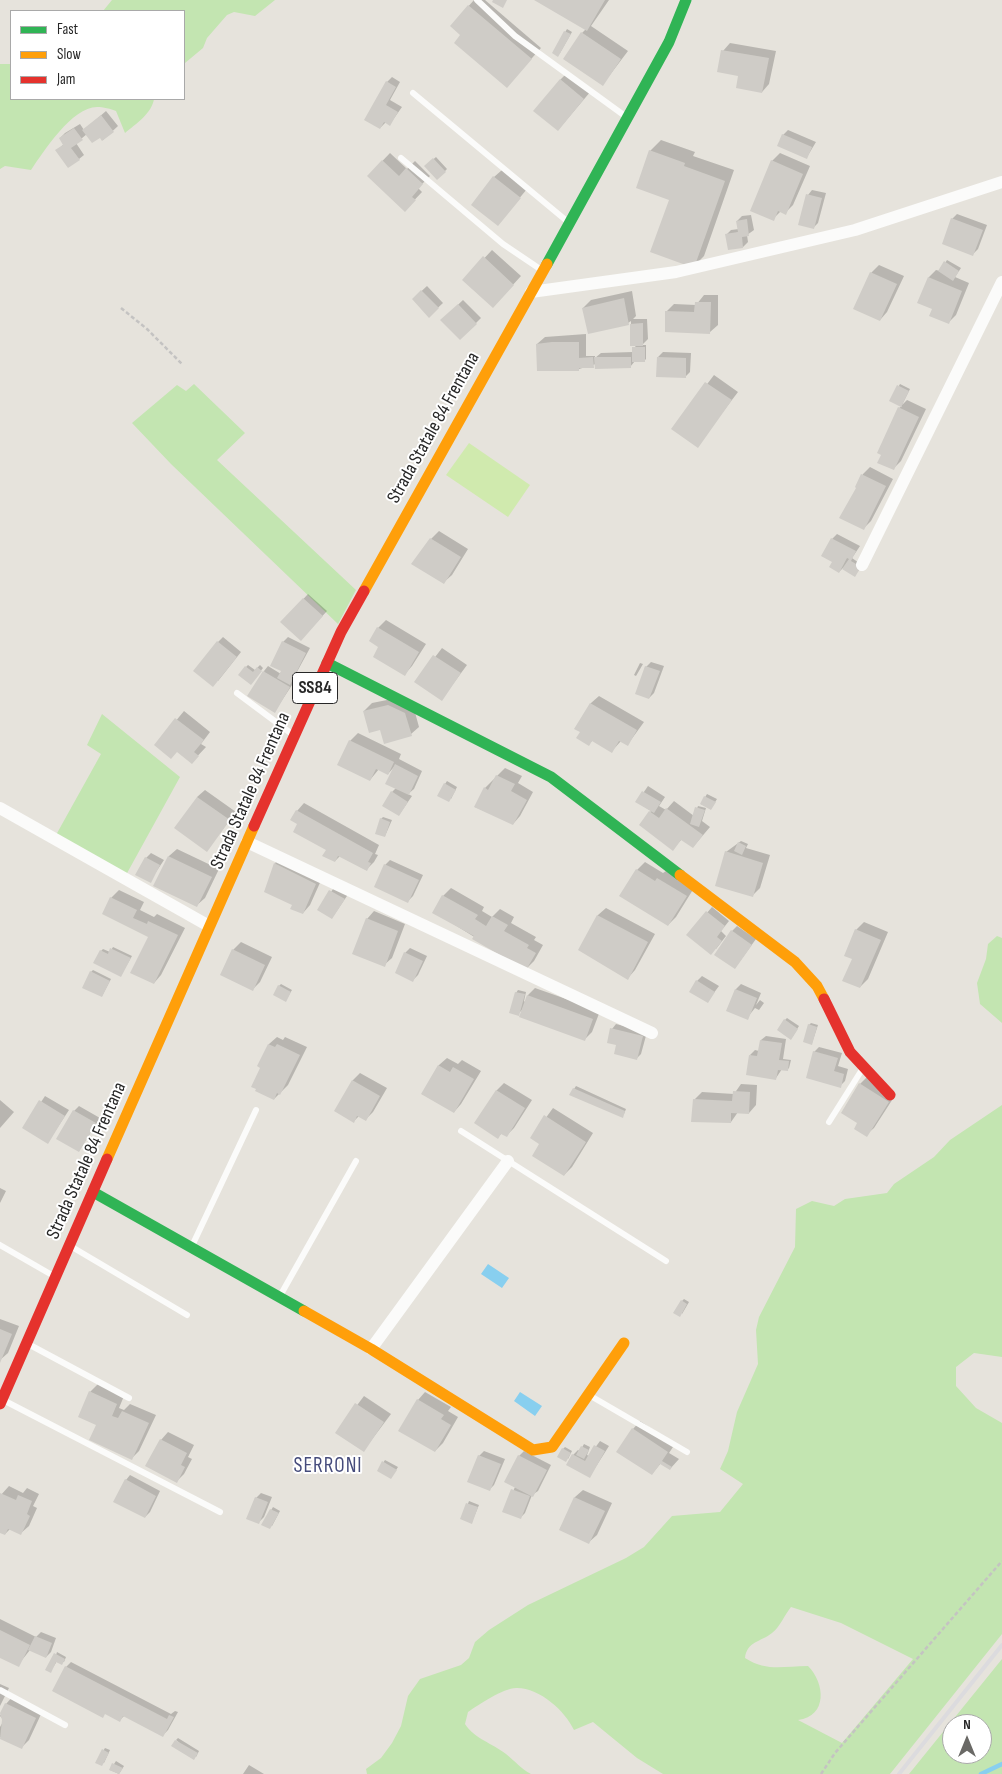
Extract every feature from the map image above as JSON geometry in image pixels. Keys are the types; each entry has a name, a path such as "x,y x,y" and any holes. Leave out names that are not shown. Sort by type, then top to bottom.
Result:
{"main road":[{"name":"Strada Statale 84 Frentana","path":"1,1402 209,926 346,623 628,118 669,42 686,0"},
{"path":"327,663 551,777 795,962 817,986 850,1052 890,1095"},
{"path":"93,1192 371,1349 533,1450 552,1447 624,1343"}],"street":[{"path":"531,292 676,272 855,230 1002,182"},
{"path":"862,565 1002,282"},
{"path":"0,808 209,926"},
{"path":"247,842 652,1033"},
{"path":"371,1349 508,1161"}],"lane":[{"path":"477,0 515,36 628,118"},
{"path":"413,93 569,222"},
{"path":"401,158 503,244 542,271"},
{"path":"237,693 294,735"},
{"path":"829,1122 863,1068"},
{"path":"192,1248 256,1110"},
{"path":"461,1131 666,1261"},
{"path":"280,1297 356,1161"},
{"path":"0,1245 56,1277"},
{"path":"69,1246 187,1315"},
{"path":"26,1343 129,1398"},
{"path":"588,1394 687,1452"},
{"path":"1,1402 220,1512"},
{"path":"0,1690 65,1726"}],"path":[{"path":"121,308 147,329 183,365"},
{"path":"821,1774 835,1753 1002,1561"}],"green space":[{"path":"112,0 275,0 255,16 234,12 227,15 207,38 203,48 185,63 185,10 104,10"},
{"path":"0,64 10,64 10,100 154,100 147,114 125,133 116,111 99,107 88,109 78,114 60,131 31,170 5,166 0,169"},
{"path":"194,384 245,433 217,460 356,590 338,624 171,464 132,423 177,385 186,391"},
{"path":"469,443 530,485 508,517 446,475"},
{"path":"102,714 180,777 126,875 56,835 101,754 87,745"},
{"path":"997,936 1002,938 1002,1023 980,1004 977,983 986,959 988,944"},
{"path":"1002,1105 1002,1357 974,1353 956,1367 956,1386 976,1408 1002,1423 1002,1634 890,1774 663,1774 637,1758 593,1722 574,1730 565,1715 543,1696 526,1689 512,1688 499,1693 468,1712 465,1724 474,1733 501,1750 531,1774 367,1774 366,1769 381,1758 392,1743 401,1726 408,1696 420,1679 461,1665 469,1658 475,1642 489,1630 528,1605 626,1558 644,1547 672,1516 720,1512 743,1484 720,1469 728,1451 737,1412 758,1364 756,1330 759,1317 795,1247 796,1209 812,1201 834,1206 845,1199 887,1193 894,1184 934,1157 950,1140","holes":["791,1607 841,1623 913,1659 842,1743 798,1720 808,1717 815,1712 821,1698 818,1681 808,1666 768,1667 745,1658 749,1648 755,1642 768,1636 775,1630"]},
{"path":"1002,1659 1002,1774 909,1774 942,1733 942,1764 992,1764 992,1714 958,1714"}],"water":[{"path":"488,1264 509,1278 502,1288 481,1274"},
{"path":"520,1392 542,1406 535,1416 514,1401"}],"building":[{"path":"493,0 507,0 503,8 492,2"},
{"path":"534,0 605,0 587,31"},
{"path":"468,5 532,59 507,88 454,43 460,35 450,26"},
{"path":"564,31 571,34 558,57 552,53"},
{"path":"581,32 621,59 603,86 563,59"},
{"path":"721,50 769,58 762,93 736,88 738,76 717,72"},
{"path":"560,79 584,99 558,131 533,111"},
{"path":"386,81 396,87 386,105 398,112 390,126 384,122 380,129 364,120"},
{"path":"101,115 114,132 102,141 100,138 92,143 82,130"},
{"path":"74,128 83,140 71,148 80,160 68,168 55,150 63,145 59,138"},
{"path":"782,134 812,147 807,159 777,146"},
{"path":"649,150 685,163 684,166 725,181 694,268 650,252 669,200 636,188"},
{"path":"433,158 446,172 437,180 424,166"},
{"path":"382,160 399,176 406,168 423,184 412,197 416,200 405,212 367,176"},
{"path":"771,160 803,174 786,215 778,211 774,221 750,211"},
{"path":"493,176 521,198 498,226 471,205"},
{"path":"806,194 822,198 814,229 798,225"},
{"path":"951,218 983,230 973,256 942,244"},
{"path":"747,219 749,236 742,237 743,248 728,250 725,234 738,232 736,221"},
{"path":"483,256 514,285 493,308 462,280"},
{"path":"944,261 959,271 953,281 938,271"},
{"path":"870,272 897,284 880,321 853,309"},
{"path":"928,277 962,291 949,324 929,316 932,309 917,303"},
{"path":"421,290 439,308 429,318 412,299"},
{"path":"624,298 629,325 588,334 582,308"},
{"path":"695,302 711,302 710,334 665,332 665,311 694,312"},
{"path":"458,304 477,324 460,340 440,320"},
{"path":"643,323 643,346 630,346 630,324"},
{"path":"579,342 579,358 593,357 594,368 579,368 579,371 537,371 536,344"},
{"path":"632,347 645,347 645,362 632,362"},
{"path":"594,357 631,357 631,368 595,369"},
{"path":"657,357 686,358 686,378 656,377"},
{"path":"705,382 732,400 698,448 671,429"},
{"path":"897,385 909,391 901,407 889,401"},
{"path":"898,407 919,417 894,470 877,463 881,455 877,453"},
{"path":"861,474 886,486 864,530 839,518 856,488"},
{"path":"430,538 461,557 444,584 411,564"},
{"path":"831,538 856,551 851,561 861,567 855,577 842,569 849,559 847,558 839,573 829,567 832,562 821,556"},
{"path":"303,598 323,616 301,641 280,622"},
{"path":"377,627 419,652 405,676 373,657 378,647 369,641"},
{"path":"217,641 237,657 213,687 193,671"},
{"path":"282,641 306,653 290,685 277,678 281,671 270,666"},
{"path":"433,655 461,673 442,701 414,682"},
{"path":"245,666 253,672 257,667 262,671 251,685 238,675"},
{"path":"645,666 660,671 649,699 635,694"},
{"path":"263,671 290,687 275,713 247,696"},
{"path":"590,703 637,730 628,746 619,741 612,753 592,741 589,746 576,738 580,732 574,729"},
{"path":"388,705 405,713 412,736 384,744 380,730 369,733 363,711"},
{"path":"175,718 204,740 194,752 199,756 192,764 177,752 171,759 154,745"},
{"path":"349,740 394,762 388,775 376,769 370,781 337,765"},
{"path":"395,764 418,776 409,795 385,784"},
{"path":"496,775 515,784 511,791 527,800 513,825 474,807 484,787 488,790"},
{"path":"444,783 456,790 449,802 437,796"},
{"path":"391,791 408,802 399,816 382,806"},
{"path":"642,791 661,802 654,813 635,802"},
{"path":"704,796 716,802 711,810 700,804"},
{"path":"197,797 230,820 207,852 174,828"},
{"path":"695,807 705,810 699,827 690,824"},
{"path":"666,808 703,835 693,848 681,840 673,851 639,825 649,811 659,818"},
{"path":"296,810 373,853 368,862 371,863 367,871 338,856 335,862 322,856 326,850 293,832 297,824 290,820"},
{"path":"380,818 390,822 385,837 375,834"},
{"path":"738,842 746,846 742,855 734,851"},
{"path":"725,851 763,863 753,897 715,886"},
{"path":"168,856 212,877 197,907 153,886"},
{"path":"145,857 160,865 151,883 135,875"},
{"path":"274,863 316,884 303,914 290,909 292,905 264,892"},
{"path":"384,864 419,880 408,903 374,887"},
{"path":"636,869 655,881 657,878 687,896 668,926 619,896"},
{"path":"329,890 345,899 332,919 317,910"},
{"path":"442,895 478,915 475,919 486,926 492,916 508,925 504,931 529,945 527,948 536,953 526,970 472,939 474,936 432,913"},
{"path":"110,897 137,910 133,918 147,924 148,921 178,935 154,984 130,973 148,937 102,914"},
{"path":"706,911 725,926 717,937 722,941 711,955 686,935"},
{"path":"597,915 648,942 628,980 578,950"},
{"path":"366,918 398,931 385,967 352,954"},
{"path":"855,929 881,940 860,988 842,981 852,959 844,956"},
{"path":"731,930 752,945 735,969 714,955"},
{"path":"110,948 131,958 121,977 93,963 100,950 108,954"},
{"path":"232,949 265,965 253,991 220,975"},
{"path":"404,952 423,961 413,982 395,973"},
{"path":"90,971 110,981 102,997 82,988"},
{"path":"696,980 715,992 708,1003 689,992"},
{"path":"278,985 291,992 286,1002 273,995"},
{"path":"735,989 757,998 748,1020 726,1011"},
{"path":"515,992 525,994 519,1016 509,1013"},
{"path":"527,995 593,1019 585,1041 519,1017"},
{"path":"784,1019 798,1029 791,1040 777,1030"},
{"path":"808,1024 817,1027 812,1045 803,1042"},
{"path":"610,1028 643,1036 637,1060 614,1054 616,1045 607,1043"},
{"path":"760,1040 782,1043 779,1060 789,1061 788,1071 778,1070 776,1080 746,1075 749,1055 757,1056"},
{"path":"268,1044 275,1047 277,1044 300,1055 280,1095 277,1093 274,1100 255,1091 256,1089 251,1087 260,1068 257,1066"},
{"path":"813,1051 838,1058 834,1071 844,1074 841,1088 806,1078"},
{"path":"438,1065 450,1072 453,1067 474,1079 454,1113 421,1094"},
{"path":"352,1080 380,1096 366,1121 357,1116 354,1123 334,1111"},
{"path":"859,1083 889,1102 867,1137 854,1129 857,1123 841,1113"},
{"path":"573,1088 625,1111 623,1118 569,1095"},
{"path":"496,1090 525,1108 507,1137 501,1134 498,1139 474,1123"},
{"path":"733,1091 750,1092 749,1114 731,1113 731,1123 691,1122 693,1099 732,1101"},
{"path":"39,1100 65,1116 48,1144 22,1128"},
{"path":"73,1110 96,1123 79,1152 56,1139"},
{"path":"544,1115 586,1142 564,1176 532,1156 539,1144 530,1138"},
{"path":"681,1300 687,1304 680,1317 673,1313"},
{"path":"0,1329 12,1334 0,1363"},
{"path":"89,1391 117,1404 112,1416 118,1418 122,1411 149,1423 132,1460 89,1440 96,1425 78,1417"},
{"path":"417,1399 444,1415 441,1419 451,1425 435,1452 398,1431"},
{"path":"355,1403 384,1422 364,1452 335,1433"},
{"path":"632,1428 668,1452 662,1461 672,1467 670,1470 660,1464 652,1475 616,1452"},
{"path":"160,1439 187,1453 181,1465 185,1467 177,1483 145,1466"},
{"path":"594,1445 605,1451 590,1478 566,1465 572,1454 585,1461"},
{"path":"581,1446 589,1450 584,1459 576,1455"},
{"path":"562,1448 571,1453 566,1462 557,1457"},
{"path":"478,1455 501,1464 490,1491 467,1482"},
{"path":"518,1455 547,1470 533,1497 504,1482"},
{"path":"382,1461 397,1470 391,1479 377,1471"},
{"path":"125,1479 156,1496 145,1518 113,1502"},
{"path":"511,1489 530,1496 521,1519 502,1512"},
{"path":"0,1493 16,1500 18,1495 32,1501 27,1514 30,1516 21,1535 8,1529 5,1535 0,1533"},
{"path":"255,1497 268,1502 259,1524 246,1519"},
{"path":"574,1497 605,1511 589,1544 559,1530"},
{"path":"466,1503 478,1507 472,1524 460,1519"},
{"path":"270,1509 279,1513 270,1529 261,1525"},
{"path":"0,1630 30,1645 19,1667 0,1658"},
{"path":"35,1636 52,1643 46,1658 28,1650"},
{"path":"54,1653 65,1659 62,1665 56,1662 51,1673 45,1670"},
{"path":"65,1666 167,1719 169,1715 174,1717 163,1737 123,1716 120,1722 105,1714 103,1718 52,1691"},
{"path":"5,1703 36,1718 22,1749 0,1739 2,1720 0,1713"},
{"path":"175,1740 198,1753 194,1760 171,1746"},
{"path":"102,1749 109,1753 102,1766 95,1763"},
{"path":"112,1763 123,1768 119,1774 109,1770"}],"waterway":[{"path":"981,1774 1002,1764"}],"railway":[{"path":"899,1774 1002,1645"}],"traffic: fast":[{"path":"547,264 669,42 686,0"},
{"path":"327,663 551,777 680,875"},
{"path":"93,1192 304,1311"}],"traffic: slow":[{"path":"364,591 547,264"},
{"path":"107,1159 254,826"},
{"path":"680,875 795,962 817,986 824,999"},
{"path":"304,1311 371,1349 533,1450 552,1447 624,1343"}],"traffic: jam":[{"path":"254,826 341,632 364,591"},
{"path":"824,999 850,1052 890,1095"},
{"path":"0,1404 107,1159"}],"district":[{"name":"SERRONI","path":"328,1467"}]}
